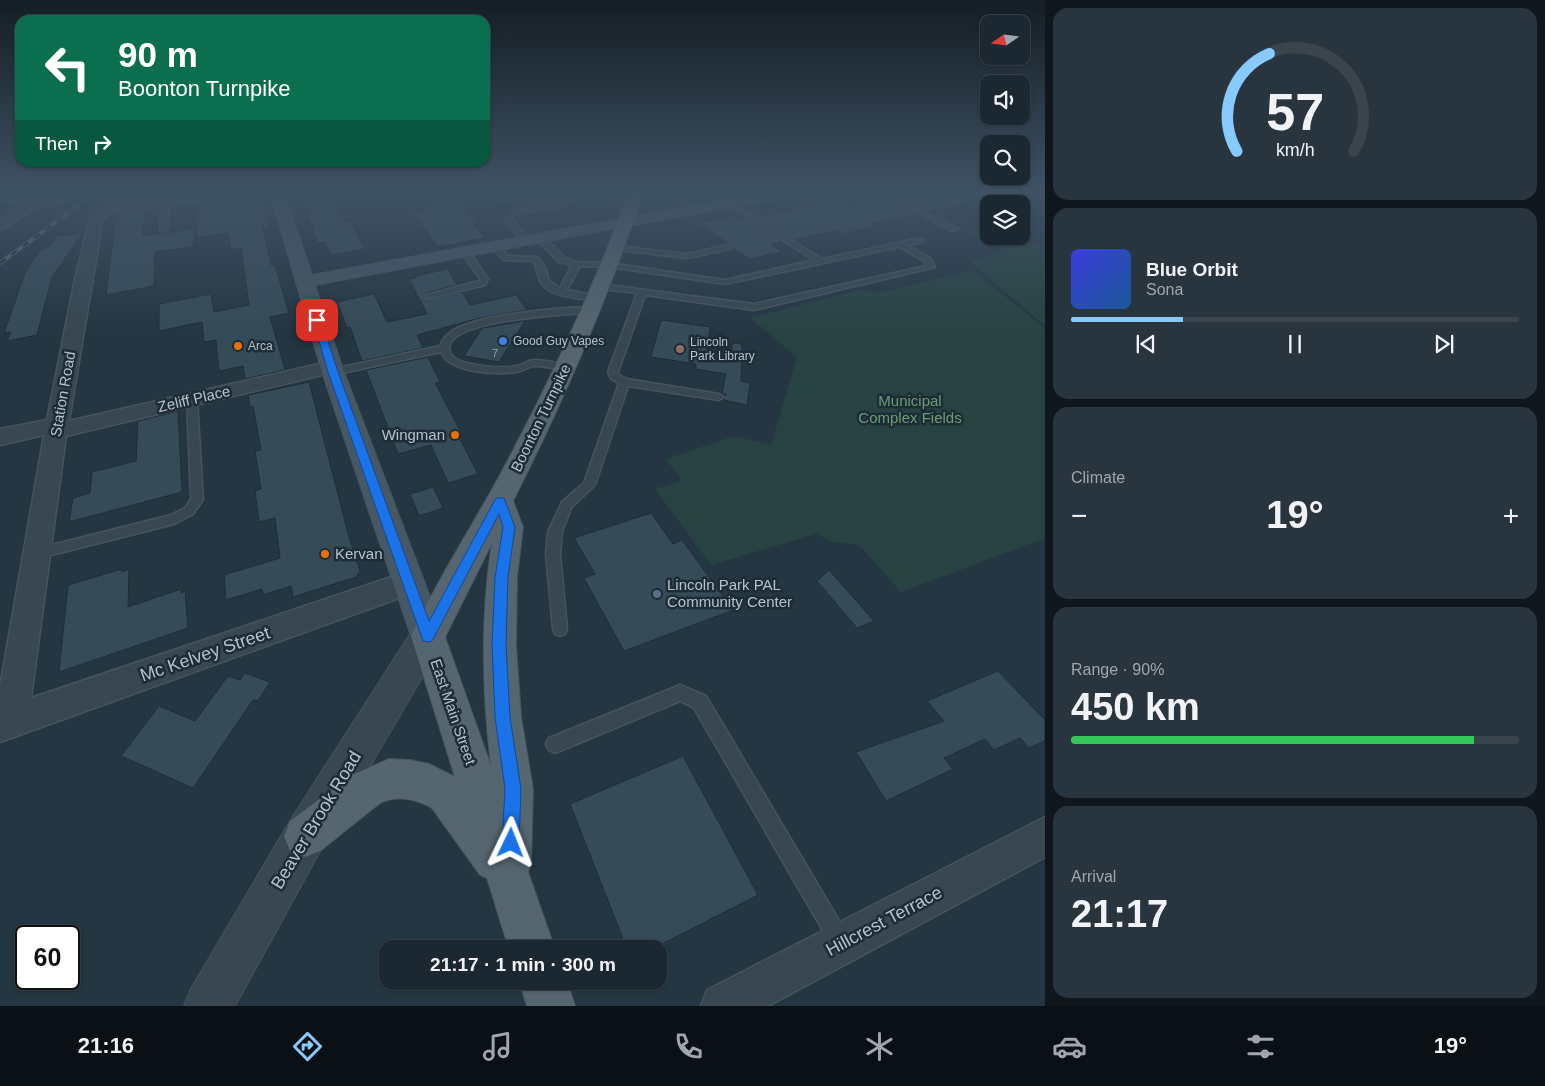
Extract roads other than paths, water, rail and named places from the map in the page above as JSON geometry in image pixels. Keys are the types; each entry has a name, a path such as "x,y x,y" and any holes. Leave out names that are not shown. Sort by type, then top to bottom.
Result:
{"main road":[{"name":"East Main Street","path":"289,239 332,370 428,636 529,940"},
{"path":"304,282 533,239"},
{"name":"Boonton Turnpike","path":"428,636 536,432 620,239"},
{"path":"500,501 509,527 499,618 502,717 513,789 510,879"},
{"path":"305,836 366,789 389,779 410,780 430,784 446,794 510,879"},
{"path":"546,990 551,1006"}],"street":[{"name":"Station Road","path":"6,723 91,239"},
{"name":"Zeliff Place","path":"0,437 58,428 332,370"},
{"name":"Mc Kelvey Street","path":"6,723 409,583"},
{"name":"Beaver Brook Road","path":"208,1006 305,836 428,636"},
{"name":"Hillcrest Terrace","path":"723,1006 1045,836"}],"lane":[{"path":"533,239 562,260 577,264 610,265 729,292 754,307 930,267 928,260 899,244"},
{"path":"786,239 822,262"},
{"path":"444,348 449,337 460,330 481,323 557,310 596,298 642,292 729,292 822,262 920,240"},
{"path":"495,246 506,258 535,259 554,254"},
{"path":"617,248 687,256 727,247"},
{"path":"429,297 482,283 484,279 482,274 465,252"},
{"path":"535,259 542,269 544,281 562,292 596,298"},
{"path":"562,292 577,264"},
{"path":"642,292 613,372 615,378 624,382 719,396"},
{"path":"332,370 444,348"},
{"path":"444,348 450,360 462,365 516,369 533,363 565,368"},
{"path":"560,629 553,554 555,532 566,505 589,485 624,382"},
{"path":"36,554 174,519 188,511 197,500 192,400"},
{"path":"555,744 680,693 700,702 841,944"}],"railway":[{"path":"0,263 33,239"}],"place":[{"name":"Good Guy Vapes","path":"503,341"},
{"name":"Arca","path":"238,346"},
{"name":"Lincoln Park Library","path":"680,349"},
{"name":"Wingman","path":"455,435"},
{"name":"Kervan","path":"325,554"},
{"name":"Lincoln Park PAL Community Center","path":"657,594"}],"park label":[{"name":"Municipal Complex Fields","path":"910,410"}]}
